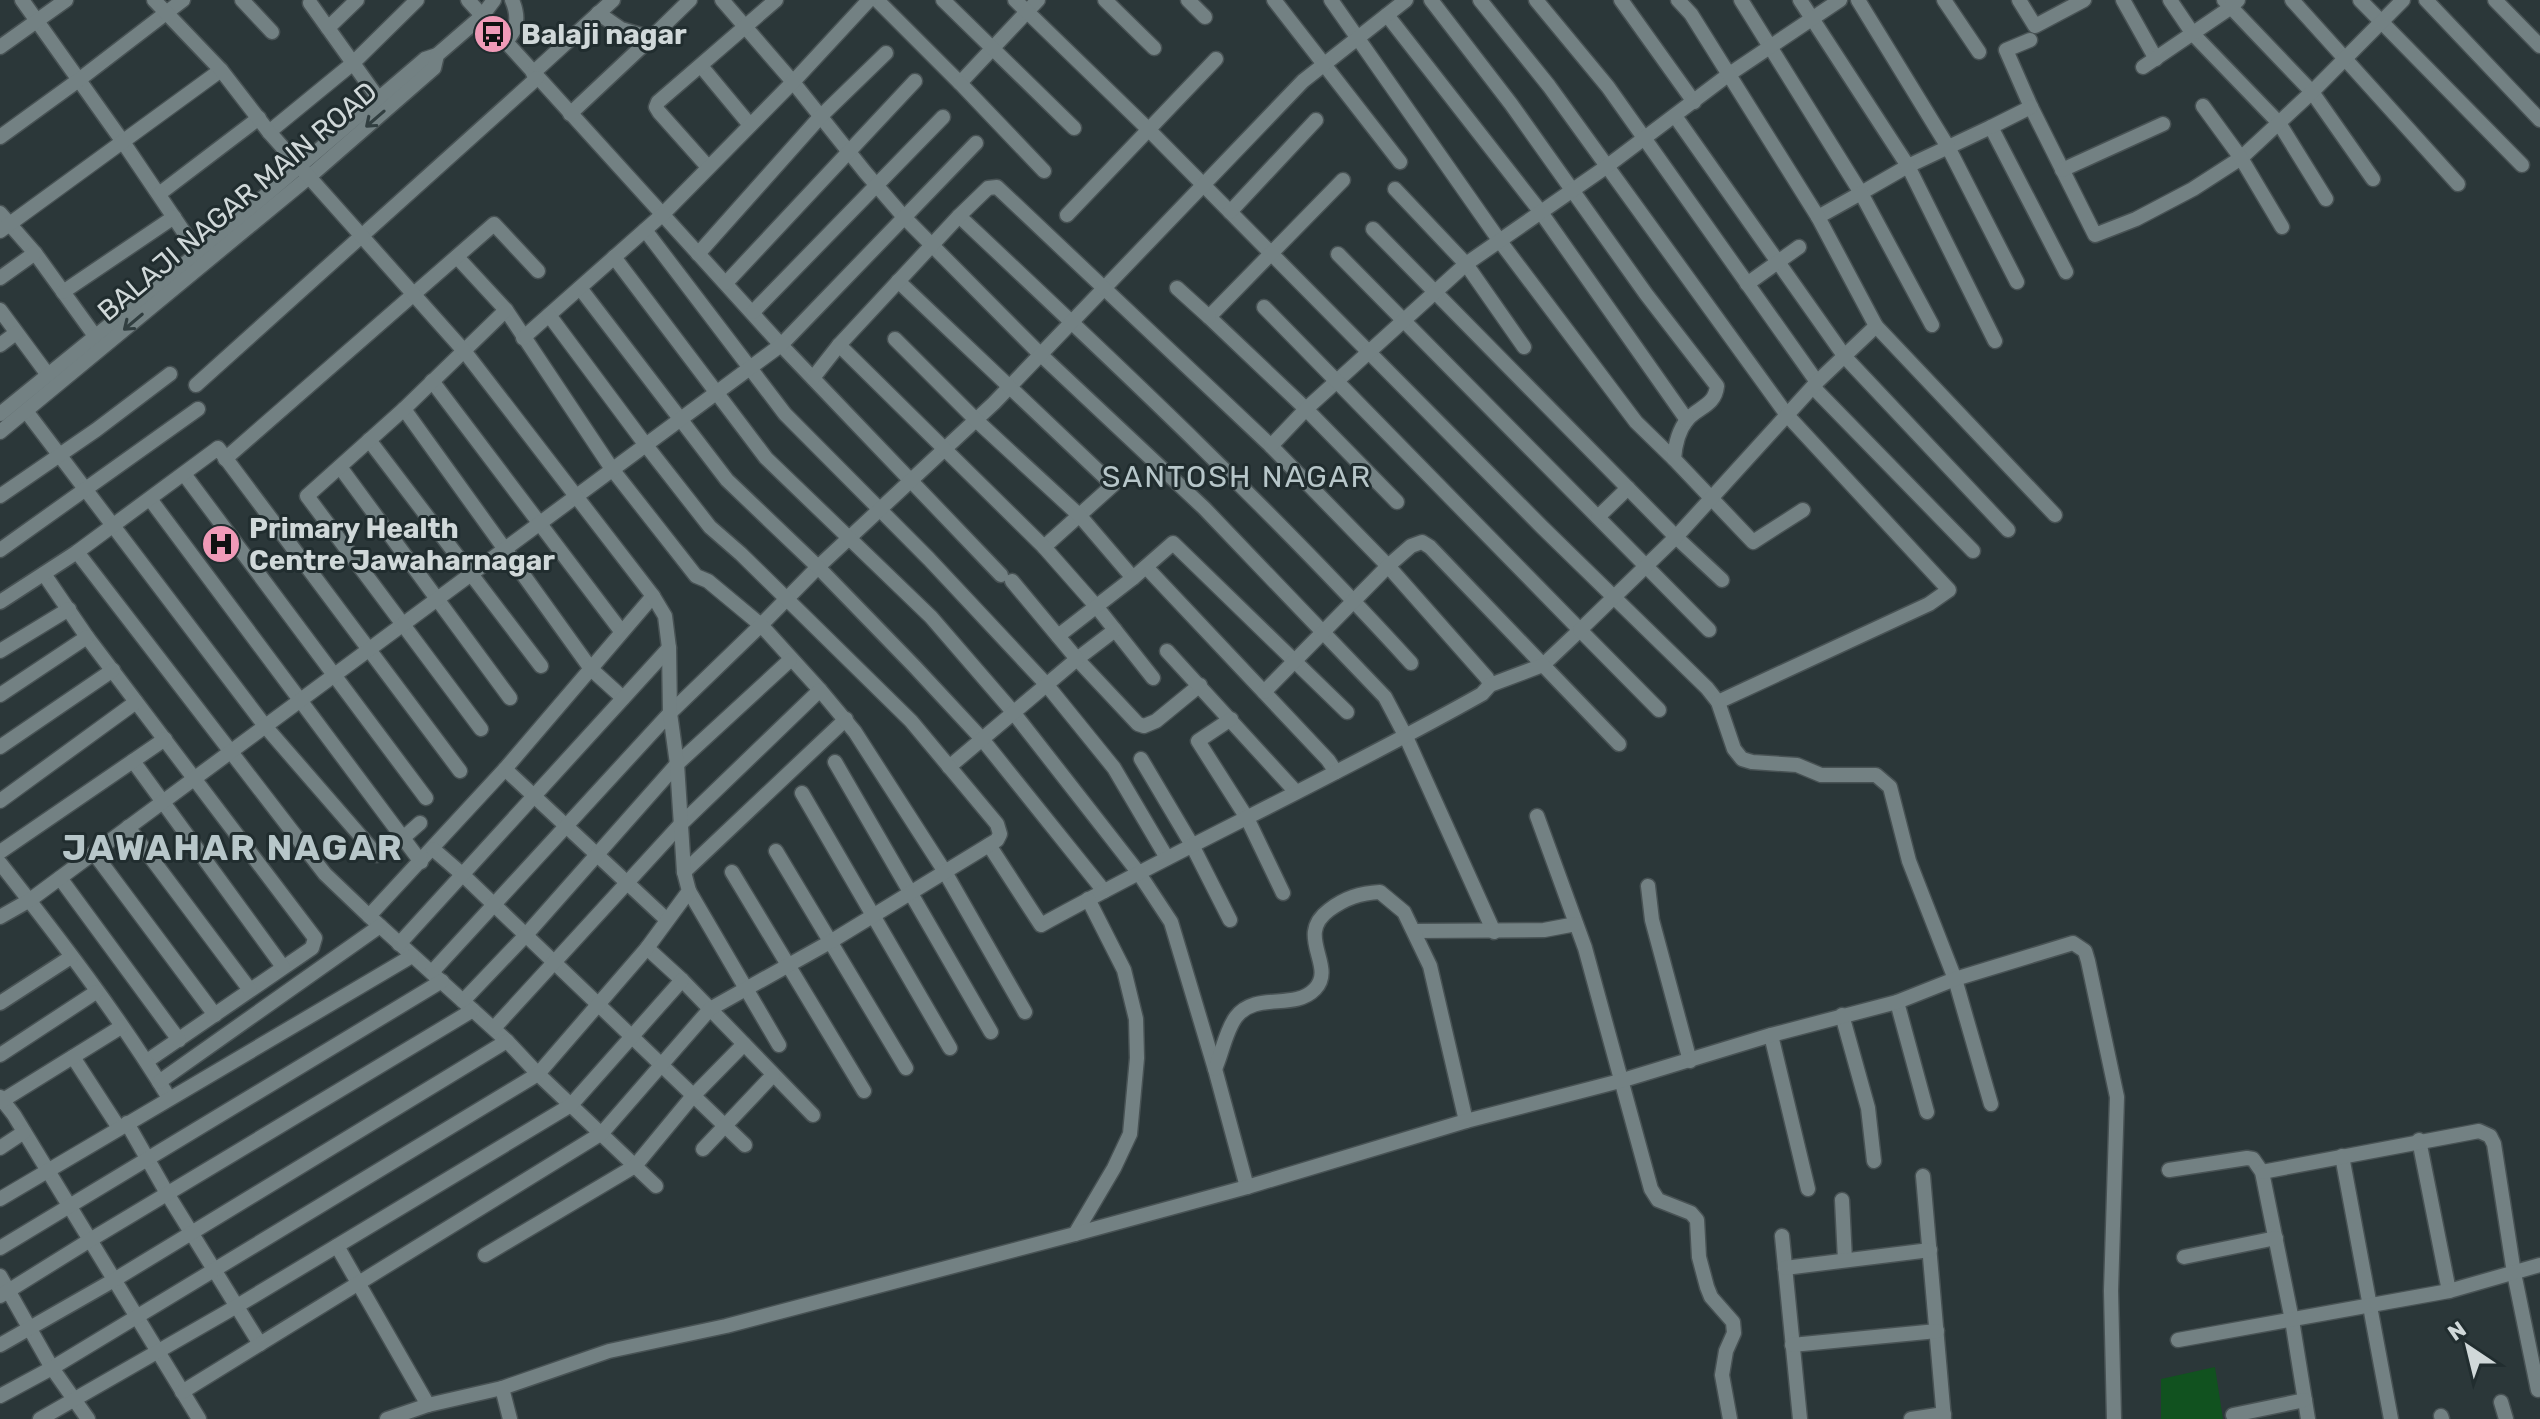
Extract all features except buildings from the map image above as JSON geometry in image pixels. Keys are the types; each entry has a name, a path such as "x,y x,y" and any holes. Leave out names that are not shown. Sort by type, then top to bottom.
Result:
{"street":[{"path":"22,0 80,79 198,253"},
{"path":"0,47 66,0"},
{"path":"154,0 221,70 269,132 465,352 653,596 665,616 670,713 677,764 684,872 689,891 779,1045"},
{"path":"0,137 183,0"},
{"path":"328,28 357,0"},
{"path":"269,132 352,64 417,0"},
{"path":"468,0 781,345 1006,578 1138,724 1144,726 1156,721 1200,685"},
{"name":"BALAJI NAGAR MAIN ROAD","path":"0,432 305,172 434,68 437,55 482,16 494,0"},
{"path":"505,42 513,34 517,18 512,0"},
{"path":"196,385 535,76 613,0"},
{"path":"570,114 690,0"},
{"path":"722,0 903,216 1040,354 1204,508 1385,697 1494,932"},
{"path":"523,338 663,214 869,0"},
{"path":"877,0 1044,171"},
{"path":"943,0 1074,128"},
{"path":"1015,0 1707,688 1718,702 1734,749 1742,759 1797,765 1821,775 1876,775 1884,780 1892,794 1909,861 1955,979 1991,1104"},
{"path":"960,83 1038,0"},
{"path":"1105,0 1154,48"},
{"path":"1188,0 1205,17"},
{"path":"1274,0 1400,162"},
{"path":"1331,0 1499,240 1636,422 1753,542 1803,510"},
{"path":"0,1248 437,977 565,825 670,713 818,567 976,420 1303,81 1359,37 1389,8 1406,0"},
{"path":"1431,0 1717,386 1711,403 1687,420 1677,440 1674,459"},
{"path":"1480,0 1549,86 1787,415 1949,590 1929,604 1718,702"},
{"path":"1536,0 1608,87 1815,385 1973,551"},
{"path":"1621,0 1694,102"},
{"path":"1678,0 1691,14 1818,217 1876,326 2055,515"},
{"path":"1741,0 1861,193 1932,325"},
{"path":"1800,0 1908,166 1995,341"},
{"path":"1271,446 1306,409 1466,264 1606,167 1728,75 1840,0"},
{"path":"1858,0 1948,147 2017,282"},
{"path":"1944,0 1979,52"},
{"path":"2019,0 2035,26 2076,2"},
{"path":"2123,0 2149,63 2193,34 2231,3 2312,92 2373,179"},
{"path":"2170,0 2193,34 2279,123 2326,199"},
{"path":"2292,0 2458,184"},
{"path":"2360,0 2522,165"},
{"path":"2030,40 2006,50 2095,235 2136,219 2193,189 2241,158 2403,0"},
{"path":"2426,0 2540,120"},
{"path":"2495,0 2540,46"},
{"path":"708,167 656,107 771,2"},
{"path":"250,3 272,32"},
{"path":"310,3 378,98"},
{"path":"1389,8 1540,211 1687,420"},
{"path":"598,13 621,29 651,38"},
{"path":"698,254 820,117 886,53"},
{"path":"0,414 198,253 305,172 378,98 425,59 437,55"},
{"path":"1067,215 1216,59"},
{"path":"701,66 750,125"},
{"path":"95,336 35,253 3,223 123,142 221,70"},
{"path":"726,283 915,81"},
{"path":"2203,106 2241,158 2282,227"},
{"path":"1818,217 1908,166 2031,107"},
{"path":"1675,116 1845,357 2008,530"},
{"path":"753,312 943,117"},
{"path":"159,194 259,118"},
{"path":"1230,212 1316,120"},
{"path":"2062,170 2163,124"},
{"path":"1991,127 2066,272"},
{"path":"0,917 30,900 781,345 976,143"},
{"path":"1209,317 1273,255 1343,180"},
{"path":"813,378 839,345 959,216 988,188 997,187 1271,446 1388,566 1490,685"},
{"path":"1395,189 1466,264 1524,347"},
{"path":"959,216 1230,475 1354,600 1411,663"},
{"path":"63,292 174,217"},
{"path":"225,459 494,224 538,271"},
{"path":"1373,229 1722,580"},
{"path":"645,230 785,414 929,559 1046,684 1114,768 1167,858"},
{"path":"1747,284 1799,247"},
{"path":"0,278 35,253"},
{"path":"1338,254 1709,630"},
{"path":"457,257 506,310 612,469 696,576 708,581 761,625 846,719 945,872 1025,1012"},
{"path":"614,257 766,458 931,617 1013,712 1138,872 1171,922 1247,1187"},
{"path":"898,281 1113,485 1044,547"},
{"path":"580,288 727,480 818,567 982,739 1104,891"},
{"path":"1177,288 1306,409 1397,502"},
{"path":"1264,307 1659,710"},
{"path":"481,729 307,496 465,352 506,310"},
{"path":"1,312 48,375"},
{"path":"182,1392 602,1133 710,1009 911,894 989,845 1000,834 997,824 911,721 710,527 549,315"},
{"path":"989,845 1041,925 1138,872 1406,737 1482,694 1490,685 1543,665 1676,537 1815,385 1876,326"},
{"path":"0,345 16,333"},
{"path":"895,339 976,420 1080,516 1133,578"},
{"path":"839,345 1044,547 1153,678"},
{"path":"0,496 170,374"},
{"path":"432,381 621,631"},
{"path":"0,550 198,409"},
{"path":"404,409 591,669 623,698"},
{"path":"26,411 265,726 377,855"},
{"path":"369,440 541,666"},
{"path":"0,602 113,527 218,448 460,771"},
{"path":"340,467 510,698"},
{"path":"184,474 426,798"},
{"path":"1598,517 1628,488"},
{"path":"150,499 421,862"},
{"path":"1264,692 1388,566 1411,546 1422,542 1619,744"},
{"path":"1058,636 1173,543 1347,712"},
{"path":"77,552 325,874 494,1028 656,1186"},
{"path":"1146,567 1336,772"},
{"path":"44,574 87,637 313,933 316,942 312,948 147,1061"},
{"path":"159,1082 374,921 421,862 653,596"},
{"path":"0,651 69,609"},
{"path":"949,767 1115,630"},
{"path":"0,695 87,637"},
{"path":"399,944 669,648"},
{"path":"1167,651 1296,792"},
{"path":"5,1294 468,1006 525,936 677,764 790,660"},
{"path":"0,747 113,670"},
{"path":"494,1028 680,825 820,690"},
{"path":"0,801 136,702"},
{"path":"684,872 846,719"},
{"path":"1231,719 1198,741 1247,818 1283,893"},
{"path":"0,852 165,739"},
{"path":"1141,759 1192,845 1230,920"},
{"path":"133,761 283,967"},
{"path":"835,762 991,1032"},
{"path":"505,769 667,920"},
{"path":"802,793 950,1048"},
{"path":"1537,816 1585,948 1651,1189 1658,1200 1691,1213 1697,1220 1699,1257 1707,1287 1711,1297 1733,1322 1734,1333 1726,1351 1722,1375 1730,1419"},
{"path":"403,838 420,823"},
{"path":"128,827 250,990"},
{"path":"433,849 745,1145"},
{"path":"776,851 906,1068"},
{"path":"94,853 215,1015"},
{"path":"0,863 147,1061 169,1098"},
{"path":"732,872 864,1091"},
{"path":"60,878 179,1040"},
{"path":"1648,886 1652,920 1690,1061"},
{"path":"0,1396 52,1368 538,1074 647,948 689,891"},
{"path":"1215,1069 1236,1018 1248,1007 1260,1002 1304,997 1315,989 1322,975 1313,933 1322,916 1342,900 1380,892 1404,912 1430,966 1466,1121"},
{"path":"1075,1234 1130,1134 1137,1058 1136,1019 1124,970 1088,899"},
{"path":"1415,931 1544,930 1576,924"},
{"path":"387,1419 428,1405 502,1388 609,1351 726,1326 1247,1187 1466,1121 1620,1081 1771,1035 1897,1002 1955,979 2066,943 2079,945 2088,961 2117,1097 2111,1291 2114,1419"},
{"path":"647,948 813,1115"},
{"path":"0,1199 412,956"},
{"path":"0,1003 71,957"},
{"path":"40,1419 237,1306 571,1105 682,980"},
{"path":"0,1055 96,992"},
{"path":"1897,1002 1927,1112"},
{"path":"1842,1015 1868,1108 1874,1161"},
{"path":"121,1027 1,1100 24,1132 199,1419"},
{"path":"1771,1035 1808,1189"},
{"path":"0,1345 193,1233 507,1041"},
{"path":"485,1255 635,1166 692,1097 744,1044"},
{"path":"73,1057 148,1159 260,1344"},
{"path":"703,1149 773,1075"},
{"path":"2262,1172 2419,1140 2479,1131 2490,1136 2538,1390"},
{"path":"0,1148 24,1132"},
{"path":"2419,1140 2449,1291"},
{"path":"2342,1156 2391,1419"},
{"path":"2169,1170 2247,1158 2253,1159 2262,1172 2308,1419"},
{"path":"1911,1419 1944,1416 1923,1176"},
{"path":"1842,1200 1845,1260"},
{"path":"1782,1236 1800,1419"},
{"path":"2184,1257 2276,1238"},
{"path":"337,1246 428,1405"},
{"path":"1785,1268 1930,1250"},
{"path":"2178,1340 2449,1291 2540,1265"},
{"path":"0,1276 5,1294 88,1419"},
{"path":"1792,1345 1937,1331"},
{"path":"502,1388 510,1419"},
{"path":"2233,1415 2305,1400"},
{"path":"2501,1402 2506,1419"}],"green space":[{"path":"2215,1367 2223,1419 2161,1419 2161,1379"}],"place":[{"name":"Balaji nagar","path":"493,34"},
{"name":"Primary Health Centre Jawaharnagar","path":"221,544"}],"district":[{"name":"SANTOSH NAGAR","path":"1237,477"},
{"name":"JAWAHAR NAGAR","path":"233,847"}]}
